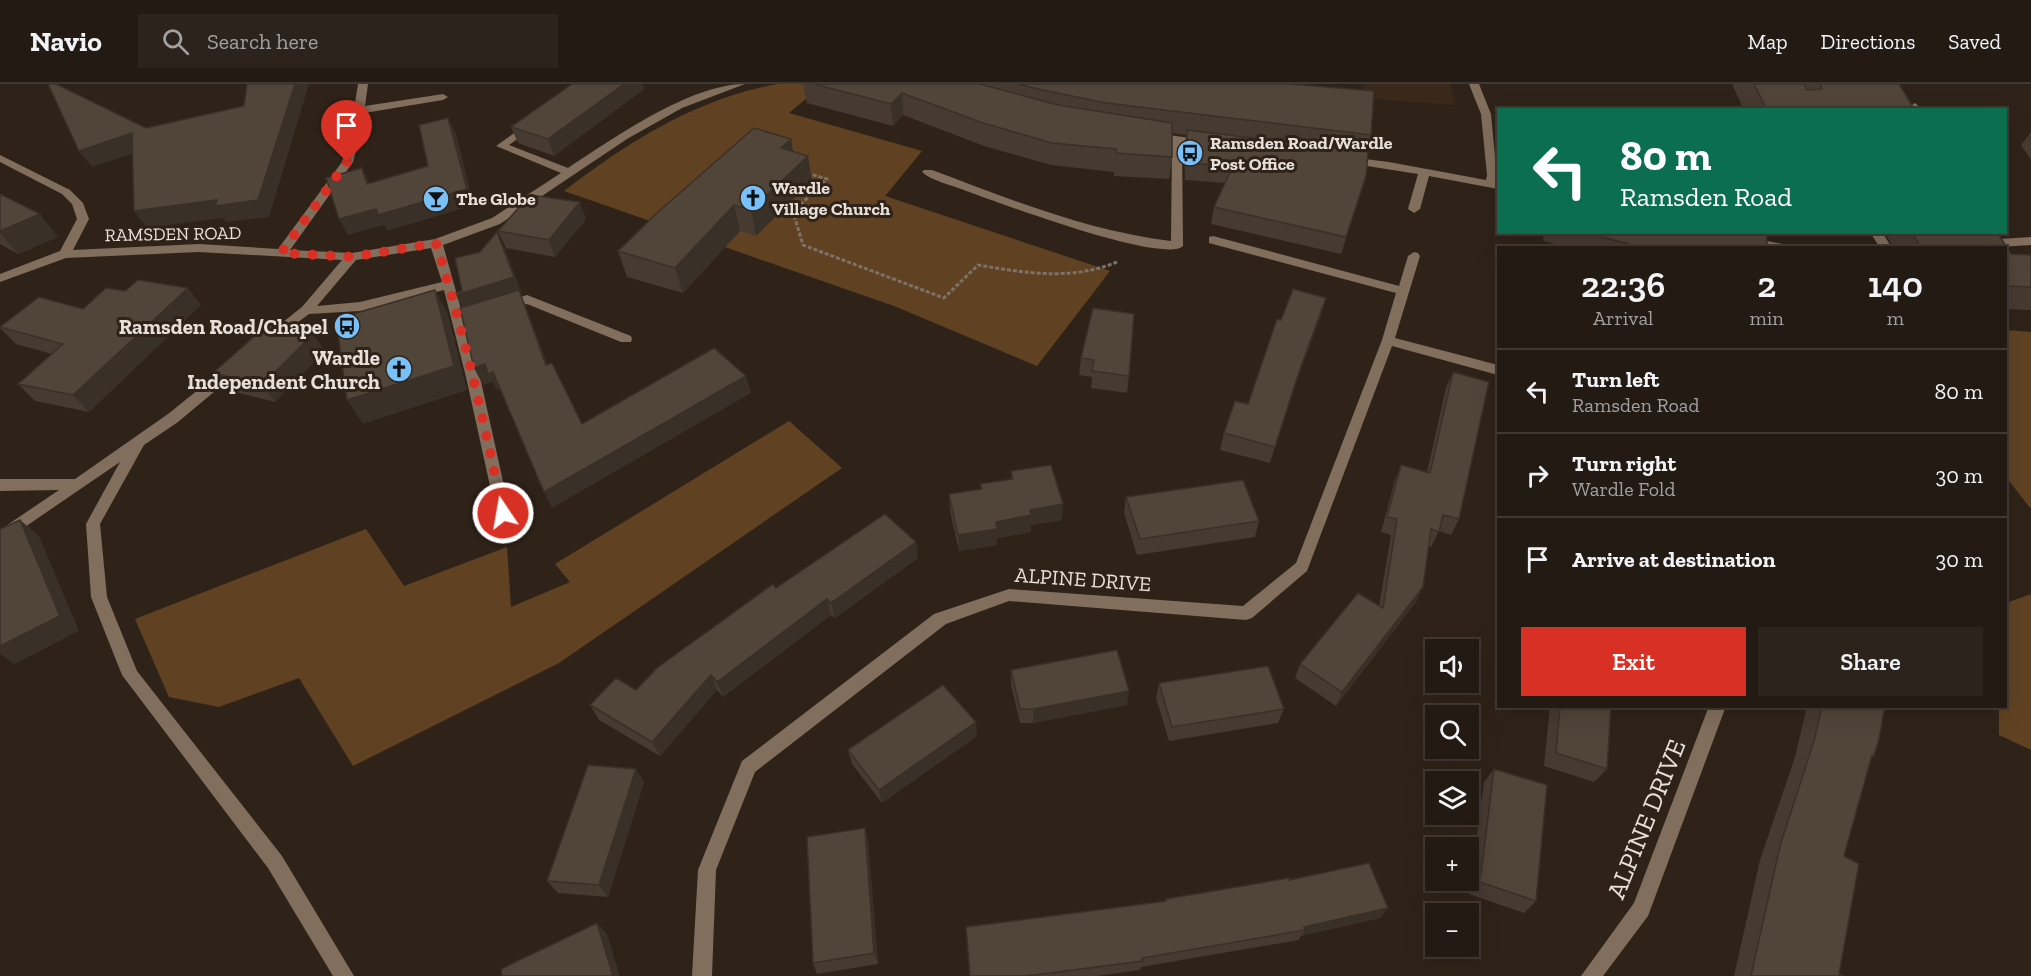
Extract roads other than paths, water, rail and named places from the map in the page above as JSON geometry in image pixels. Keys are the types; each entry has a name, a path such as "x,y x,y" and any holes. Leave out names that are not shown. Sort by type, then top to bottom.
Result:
{"street":[{"path":"281,253 347,162 360,110 363,84"},
{"name":"RAMSDEN ROAD","path":"0,278 64,254 199,248 352,257 436,243 496,221 623,137 678,106 740,84"},
{"path":"1342,160 1495,185 1486,114 1474,84"},
{"path":"360,110 443,97"},
{"path":"1486,114 1497,116"},
{"path":"546,115 501,146 571,173"},
{"path":"1146,135 1212,144"},
{"path":"928,172 1083,227 1145,244 1177,246 1177,139"},
{"path":"0,158 66,192 77,203 83,219 64,254"},
{"path":"1414,209 1424,172"},
{"path":"2007,232 2014,242"},
{"path":"1736,239 1773,246"},
{"path":"1213,240 1403,291"},
{"path":"1970,245 2031,241"},
{"path":"436,243 449,284 466,319 503,513"},
{"name":"ALPINE DRIVE","path":"702,976 707,870 748,767 940,619 1009,595 1246,613 1302,567 1388,340 1414,256"},
{"path":"262,346 306,310 352,257"},
{"path":"306,310 332,312 353,309 449,284"},
{"path":"494,310 527,299 626,339"},
{"path":"1388,340 1497,370"},
{"path":"0,538 173,418 244,360"},
{"path":"138,442 93,524 99,597 130,675 275,862 344,976"},
{"path":"0,485 80,484"},
{"name":"ALPINE DRIVE","path":"1592,976 1641,909 1717,708"}],"place":[{"name":"Ramsden Road/Wardle Post Office","path":"1190,153"},
{"name":"Wardle Village Church","path":"753,198"},
{"name":"The Globe","path":"436,199"},
{"name":"Ramsden Road/Chapel","path":"347,326"},
{"name":"Wardle Independent Church","path":"399,369"}]}
